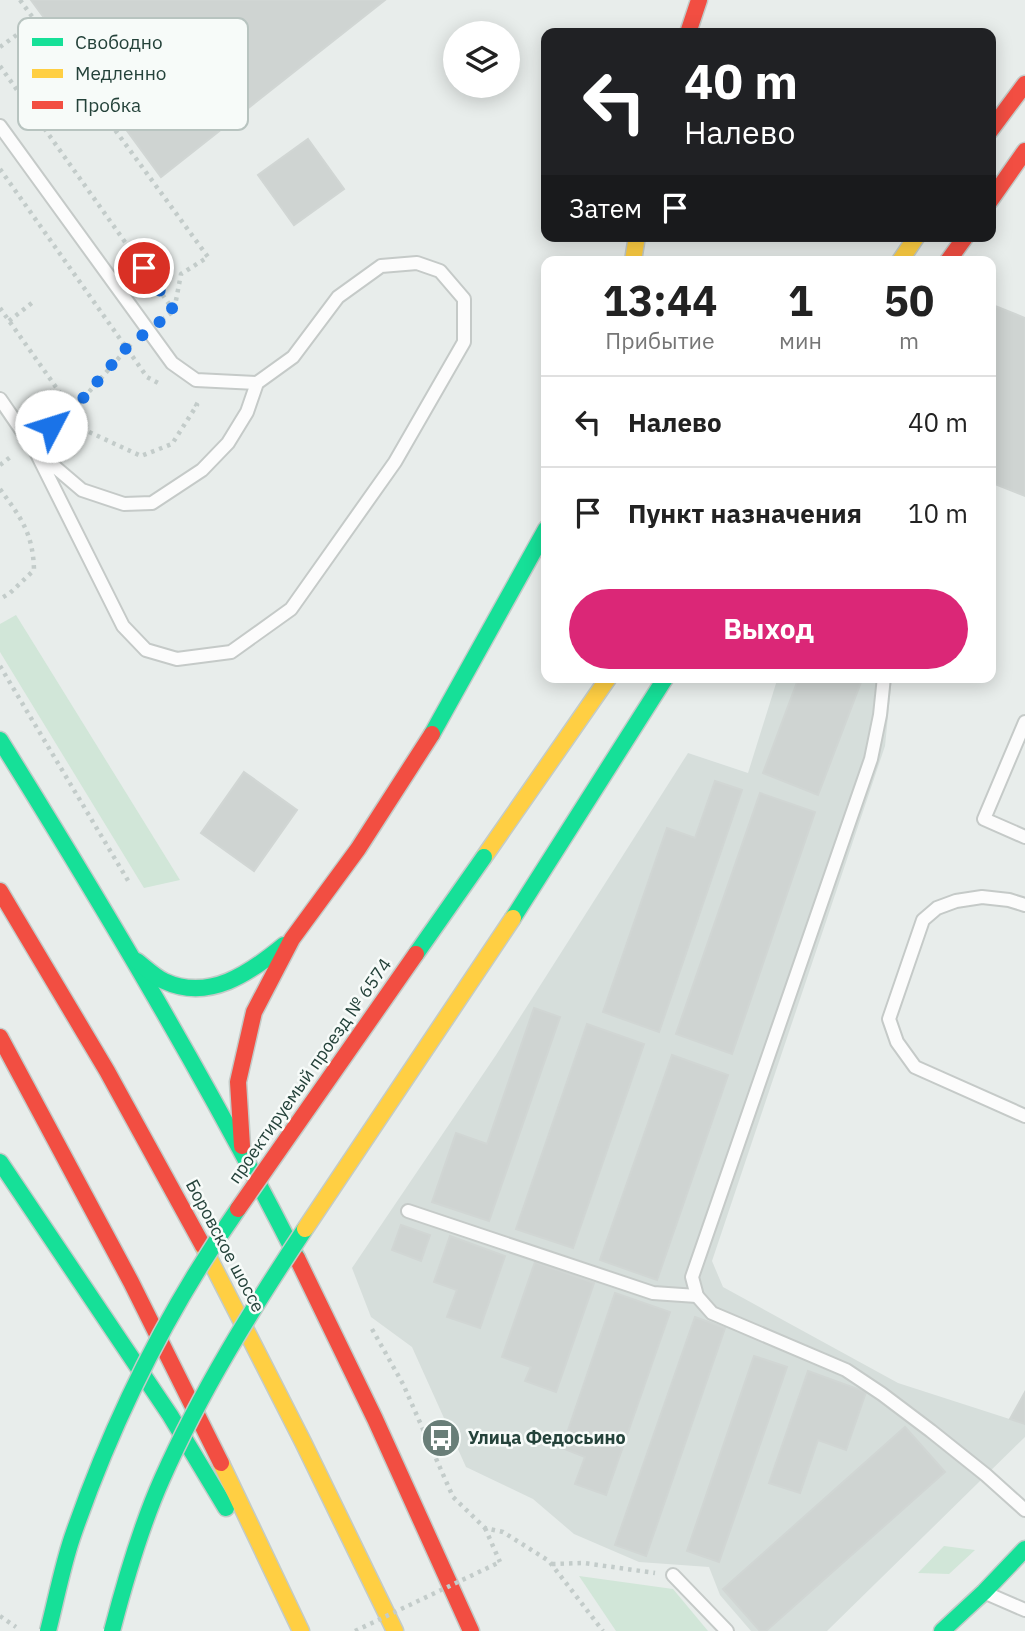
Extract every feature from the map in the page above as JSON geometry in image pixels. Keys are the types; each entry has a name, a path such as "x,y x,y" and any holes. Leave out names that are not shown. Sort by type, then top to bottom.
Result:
{"main road":[{"path":"690,28 699,0"},
{"path":"996,123 1025,84"},
{"path":"996,192 1025,151"},
{"path":"996,196 1025,171"},
{"path":"242,1153 239,1082 254,1012 292,939 358,849 439,724 541,538"},
{"name":"проектируемый проезд № 6574","path":"48,1631 72,1539 118,1423 159,1336 225,1227 605,683"},
{"path":"112,1631 123,1588 161,1481 204,1393 269,1283 513,918 662,683"},
{"path":"0,740 134,958 242,1153 347,1359 471,1631"},
{"name":"Боровское шоссе","path":"0,891 204,1245 274,1380 396,1631"},
{"path":"134,958 163,981 187,988 218,987 254,971 292,939"},
{"path":"0,1037 131,1282 301,1631"},
{"path":"0,1162 170,1415 295,1631"},
{"path":"942,1631 1025,1549"}],"lane":[{"path":"0,126 172,363 196,380 257,383"},
{"path":"0,399 33,446 123,626 146,650 177,659 231,652 291,609 395,462 464,342 464,299 440,271 417,263 381,266 338,297 293,357 257,383 247,412 228,443 202,470 152,503 124,504 82,490 33,446"},
{"path":"883,683 871,759 692,1277 697,1296 712,1313 846,1370 940,1438 1025,1510"},
{"path":"1025,722 984,819 1025,837"},
{"path":"1025,905 1009,900 982,898 956,901 937,908 923,920 889,1019 897,1042 915,1067 1025,1116"},
{"path":"408,1211 653,1293 697,1296"},
{"path":"673,1575 727,1631"},
{"path":"984,1592 1025,1610"}],"path":[{"path":"20,0 34,18"},
{"path":"0,47 18,34"},
{"path":"0,66 18,91"},
{"path":"45,130 174,311"},
{"path":"0,465 33,446 73,410 127,347 174,311 181,274 208,257 115,130"},
{"path":"0,169 147,377 167,388"},
{"path":"9,321 33,302"},
{"path":"0,308 87,431 141,456 172,444 197,405 187,400"},
{"path":"0,489 25,523 34,548 34,570 0,598"},
{"path":"355,1631 500,1562 485,1528"},
{"path":"551,1564 584,1563 673,1575"},
{"path":"0,1616 22,1631"}],"shaded area":[{"path":"776,683 891,683 885,746 712,1261 723,1287 898,1383 1025,1424 1025,1437 827,1631 751,1631 720,1595 709,1567 639,1562 574,1534 533,1499 466,1467 412,1347 371,1317 352,1268 496,1055 688,753 748,773"}],"green space":[{"path":"16,615 180,880 144,888 0,652 0,624"},
{"path":"944,1546 975,1550 949,1574 918,1573"},
{"path":"579,1576 673,1589 708,1631 616,1631"}],"building":[{"path":"31,0 385,0 248,108 248,18 44,18"},
{"path":"126,130 220,130 161,177"},
{"path":"308,139 344,189 294,225 258,175"},
{"path":"996,306 1025,318 1025,496 996,484"},
{"path":"797,683 861,683 818,795 763,773"},
{"path":"244,772 297,810 254,871 201,833"},
{"path":"715,781 742,790 659,1032 603,1012 667,828 695,838"},
{"path":"760,793 815,812 732,1054 676,1034"},
{"path":"534,1008 560,1017 489,1221 432,1202 456,1133 487,1144"},
{"path":"587,1024 644,1044 573,1248 516,1229"},
{"path":"672,1055 728,1075 657,1280 600,1260"},
{"path":"401,1225 430,1235 421,1261 392,1250"},
{"path":"450,1236 505,1256 480,1328 447,1317 457,1290 434,1282"},
{"path":"535,1262 594,1283 556,1392 525,1381 531,1367 502,1357"},
{"path":"615,1293 670,1312 606,1495 575,1484 585,1457 562,1448"},
{"path":"695,1317 725,1328 646,1556 615,1545"},
{"path":"754,1356 787,1367 719,1562 687,1551"},
{"path":"808,1371 866,1392 846,1450 818,1440 800,1493 769,1483"},
{"path":"1025,1392 1025,1424 1010,1419"},
{"path":"905,1427 945,1472 766,1631 760,1631 723,1589"}],"traffic: fast":[{"path":"432,734 541,538"},
{"path":"513,918 662,683"},
{"path":"0,740 154,996 297,1258"},
{"path":"416,954 484,857"},
{"path":"137,961 164,981 181,987 197,988 213,986 243,974 284,945"},
{"path":"0,1162 170,1415 226,1508"},
{"path":"48,1631 72,1538 124,1409 165,1326 238,1209"},
{"path":"112,1631 140,1535 177,1446 228,1351 305,1229"},
{"path":"942,1631 1025,1549"}],"traffic: slow":[{"path":"634,256 636,242"},
{"path":"903,256 913,242"},
{"path":"484,857 605,683"},
{"path":"305,1229 513,918"},
{"path":"203,1246 395,1631"},
{"path":"221,1463 301,1631"}],"traffic: jam":[{"path":"690,28 699,0"},
{"path":"996,123 1025,84"},
{"path":"996,192 1025,151"},
{"path":"952,256 962,242"},
{"path":"242,1146 238,1082 254,1012 292,939 358,849 432,734"},
{"path":"0,891 107,1071 203,1246"},
{"path":"238,1209 416,954"},
{"path":"0,1037 131,1282 221,1463"},
{"path":"297,1258 375,1419 471,1631"}],"place":[{"name":"Улица Федосьино","path":"441,1438"}],"route":[{"path":"51,426 73,410 127,347 174,311 144,268"}]}
